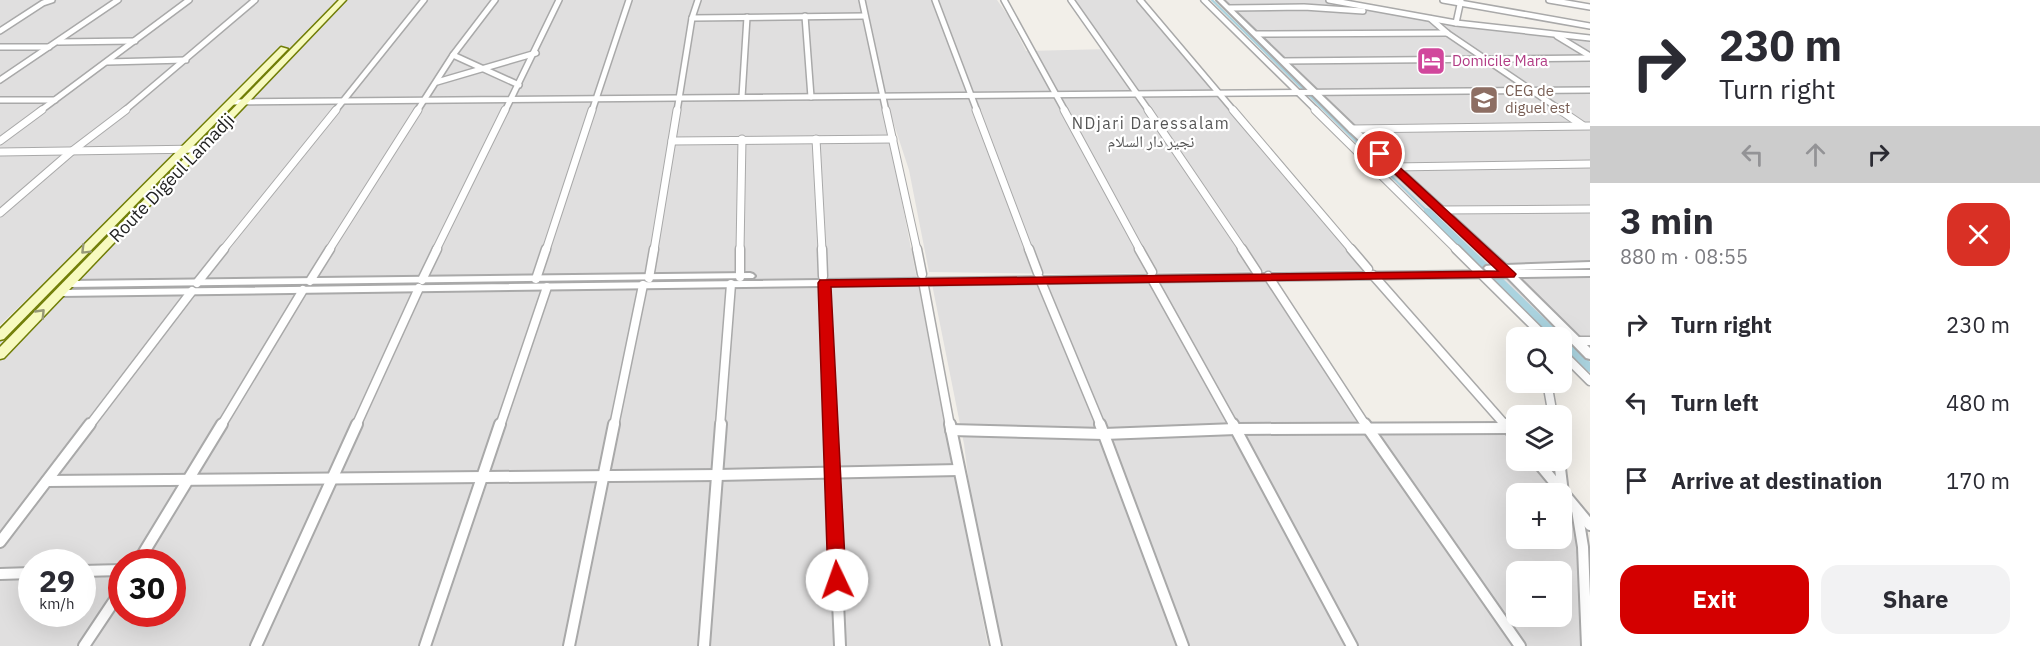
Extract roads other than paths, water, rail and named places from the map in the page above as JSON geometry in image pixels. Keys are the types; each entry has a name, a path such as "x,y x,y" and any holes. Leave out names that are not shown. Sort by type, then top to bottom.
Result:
{"main road":[{"name":"Route Digeul Lamadji","path":"0,336 334,0"},
{"name":"Route Digeul Lamadji","path":"0,355 343,0"}],"street":[{"path":"0,31 43,3 52,0"},
{"path":"0,80 118,0"},
{"path":"0,141 189,0"},
{"path":"0,213 72,151 136,102 255,0"},
{"path":"0,542 195,287 424,0"},
{"path":"146,549 306,286 453,55 495,0"},
{"path":"256,646 421,284 510,100 536,53 559,0"},
{"path":"536,279 583,144 629,0"},
{"path":"569,646 646,281 692,18 698,0"},
{"path":"862,0 922,278 996,646"},
{"path":"934,0 1039,276 1104,434 1183,646"},
{"path":"1004,0 1352,646"},
{"path":"1071,0 1170,141 1257,272"},
{"path":"1140,0 1371,272 1506,425"},
{"path":"1204,0 1298,92 1492,271 1590,355"},
{"path":"1220,0 1313,92 1439,210 1492,271 1535,327"},
{"path":"1329,0 1456,23 1590,38"},
{"path":"1443,0 1590,26"},
{"path":"1549,0 1590,7"},
{"path":"1456,23 1460,2"},
{"path":"1229,8 1304,7 1407,14"},
{"path":"805,16 811,97"},
{"path":"692,18 865,16"},
{"path":"742,97 747,17"},
{"path":"1430,19 1485,60 1586,126 1590,131"},
{"path":"1256,34 1447,33"},
{"path":"1553,34 1590,57"},
{"path":"58,42 135,41"},
{"path":"0,47 49,47"},
{"path":"437,82 536,53"},
{"path":"453,55 519,85"},
{"path":"1283,61 1590,57"},
{"path":"107,62 186,60"},
{"path":"231,102 1590,90"},
{"path":"0,100 55,100"},
{"path":"1352,129 1586,126"},
{"path":"740,277 742,139"},
{"path":"816,139 840,646"},
{"path":"672,141 893,139"},
{"path":"0,152 201,149"},
{"path":"1394,167 1590,164"},
{"path":"1439,210 1590,209"},
{"path":"1492,271 1590,265"},
{"path":"1152,275 1257,272 1590,273"},
{"path":"421,284 547,286 740,277 824,279 1268,276 1371,272"},
{"path":"1268,276 1369,430 1520,646"},
{"path":"69,284 195,287 306,286 536,279 731,284 824,279"},
{"path":"704,646 731,284"},
{"path":"425,646 547,286"},
{"path":"60,293 195,287"},
{"path":"1576,341 1590,341"},
{"path":"1572,363 1590,381"},
{"path":"951,430 1104,434 1236,429 1506,428"},
{"path":"47,481 483,478 959,470"},
{"path":"1545,471 1554,483"},
{"path":"1572,504 1590,525"},
{"path":"1577,510 1582,528 1585,557 1583,587 1584,613 1589,638 1587,646"},
{"path":"0,574 18,573"},
{"path":"84,646 108,609"}],"waterway":[{"path":"1212,0 1427,211"},
{"path":"1427,211 1547,327"},
{"path":"1572,351 1590,368"}],"place":[{"name":"Domicile Mara","path":"1431,61"},
{"name":"CEG de diguel est","path":"1484,100"}],"district":[{"name":"NDjari Daressalam نجير دار السلام","path":"1151,132"}]}
